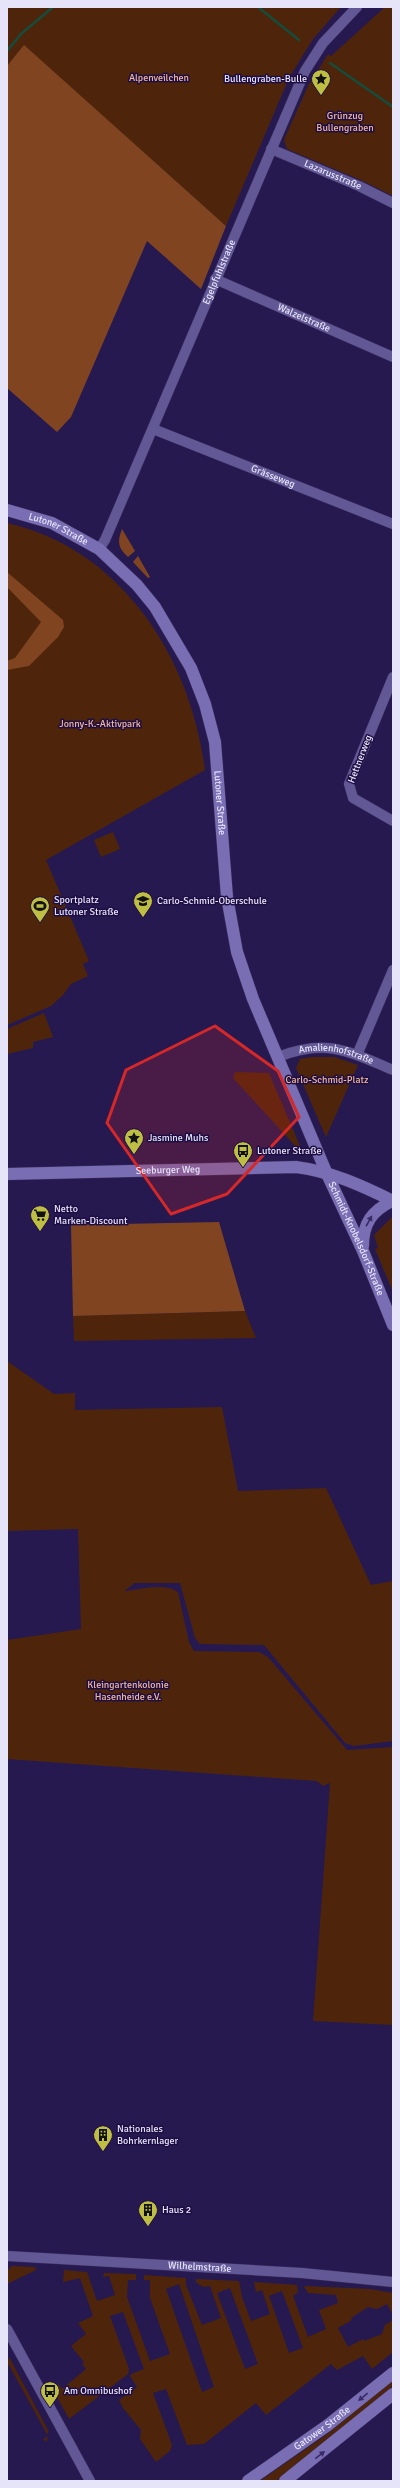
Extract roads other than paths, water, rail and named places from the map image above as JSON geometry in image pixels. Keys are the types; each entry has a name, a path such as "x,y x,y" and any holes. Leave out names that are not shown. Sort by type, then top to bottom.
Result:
{"street":[{"name":"Egelpfuhlstraße","path":"99,549 105,540 153,429 215,279 305,71 323,43 357,7"},
{"name":"Lazarusstraße","path":"270,150 360,186 393,203"},
{"name":"Walzelstraße","path":"215,279 393,357"},
{"name":"Grässeweg","path":"153,429 393,524"},
{"name":"Lutoner Straße","path":"7,510 52,523 99,549 137,585 155,607 176,639 199,687 215,742 231,928 248,986 327,1174"},
{"name":"Hettnerweg","path":"393,677 349,784 352,798 393,821"},
{"path":"357,1055 393,970"},
{"name":"Amalienhofstraße","path":"278,1057 295,1050 314,1047 337,1048 393,1070"},
{"name":"Seeburger Weg","path":"7,1174 289,1167 314,1170 327,1174 393,1201"},
{"name":"Schmidt-Knobelsdorf-Straße","path":"327,1174 363,1251 393,1325"},
{"path":"363,1251 363,1233 367,1223 374,1213 393,1201"},
{"name":"Wilhelmstraße","path":"7,2256 302,2273 393,2282"},
{"path":"7,2329 90,2481"},
{"name":"Gatower Straße","path":"248,2481 323,2429 393,2372"},
{"name":"Gatower Straße","path":"285,2481 393,2394"}],"waterway":[{"path":"7,51 21,34 53,7"},
{"path":"258,7 299,40"},
{"path":"330,63 393,107"}],"place":[{"name":"Bullengraben-Bulle","path":"321,96"},
{"name":"Carlo-Schmid-Oberschule","path":"143,918"},
{"name":"Sportplatz Lutoner Straße","path":"40,923"},
{"name":"Jasmine Muhs","path":"134,1155"},
{"name":"Lutoner Straße","path":"243,1168"},
{"name":"Netto Marken-Discount","path":"40,1232"},
{"name":"Nationales Bohrkernlager","path":"103,2152"},
{"name":"Haus 2","path":"148,2227"},
{"name":"Am Omnibushof","path":"50,2408"}],"park label":[{"name":"Alpenveilchen","path":"159,78"},
{"name":"Grünzug Bullengraben","path":"345,122"},
{"name":"Jonny-K.-Aktivpark","path":"100,724"},
{"name":"Carlo-Schmid-Platz","path":"327,1080"},
{"name":"Kleingartenkolonie Hasenheide e.V.","path":"128,1690"}]}
